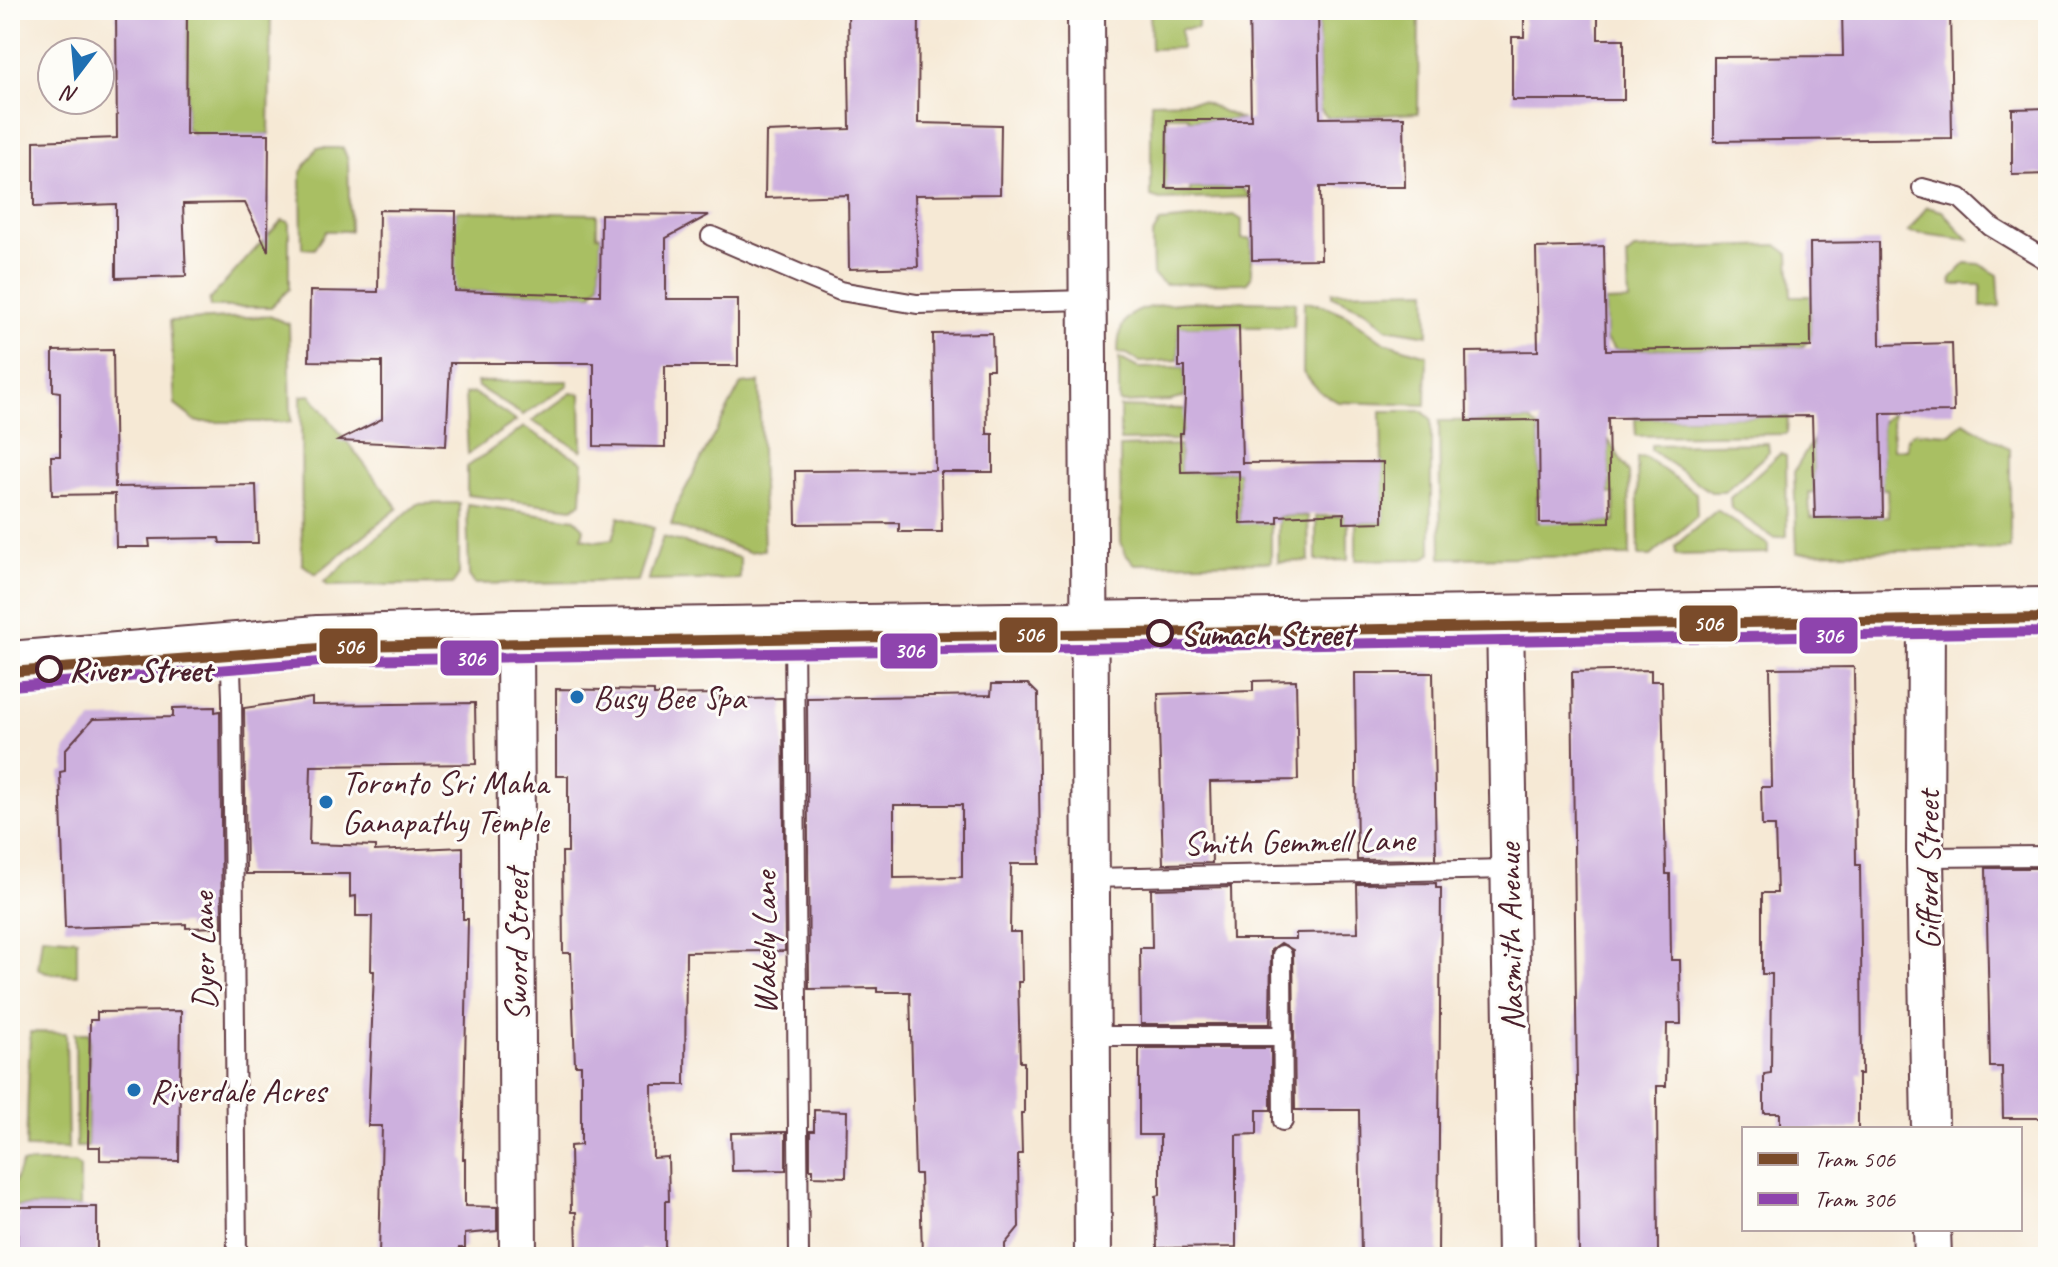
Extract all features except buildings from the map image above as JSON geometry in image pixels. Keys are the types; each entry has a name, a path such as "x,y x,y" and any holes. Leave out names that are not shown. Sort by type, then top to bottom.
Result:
{"main road":[{"path":"10,664 318,638 515,632 2048,610"}],"street":[{"path":"1086,10 1093,1257"},
{"name":"Gifford Street","path":"1926,611 1925,857 1930,1127"},
{"name":"Nasmith Avenue","path":"1505,617 1516,1257"},
{"name":"Sword Street","path":"515,632 518,1257"},
{"path":"1932,1231 1933,1257"}],"lane":[{"path":"1922,188 1960,198 1990,226 2048,261"},
{"path":"711,236 840,291 917,304 1089,300"},
{"name":"Wakely Lane","path":"794,628 799,1257"},
{"name":"Dyer Lane","path":"230,644 237,1257"},
{"path":"1925,857 2048,856"},
{"name":"Smith Gemmell Lane","path":"1091,878 1508,869"},
{"path":"1282,955 1283,1121"},
{"path":"1092,1036 1283,1036"}],"green space":[{"path":"187,10 271,10 269,134 199,138 186,128"},
{"path":"1150,10 1198,10 1198,28 1181,29 1181,48 1151,49"},
{"path":"1318,10 1419,10 1418,113 1328,118 1320,109"},
{"path":"1201,101 1242,120 1189,120 1188,116 1167,116 1167,192 1190,193 1190,188 1242,188 1251,197 1160,200 1151,197 1151,102"},
{"path":"317,148 343,148 348,160 350,231 326,231 314,249 302,248 301,172"},
{"path":"1927,207 1942,211 1969,240 1908,232"},
{"path":"456,211 597,214 597,235 601,236 600,283 591,295 457,291 451,284"},
{"path":"1234,215 1242,220 1242,239 1251,239 1251,278 1247,283 1165,284 1153,275 1152,236 1160,222"},
{"path":"282,220 289,222 289,289 271,307 210,307 209,300"},
{"path":"1777,245 1789,254 1791,296 1811,296 1811,338 1802,347 1616,350 1606,340 1605,302 1629,301 1627,256 1634,250"},
{"path":"1966,263 1979,264 1998,275 2000,306 1981,307 1981,285 1952,285 1951,278"},
{"path":"1427,290 1428,335 1386,328 1367,311 1332,296 1332,292"},
{"path":"1211,301 1295,302 1294,327 1179,327 1179,360 1140,362 1127,354 1118,353 1119,337 1125,321 1147,308"},
{"path":"1304,302 1323,305 1346,315 1384,342 1427,355 1426,405 1338,402 1319,391 1303,372"},
{"path":"269,316 289,324 291,422 197,422 175,405 170,321"},
{"path":"1119,358 1138,368 1185,367 1185,397 1170,401 1119,403"},
{"path":"568,381 568,385 523,415 478,387 477,382"},
{"path":"759,382 764,550 749,552 671,525 677,505 741,384"},
{"path":"474,393 516,421 468,454 465,394"},
{"path":"571,393 581,394 582,451 532,421"},
{"path":"311,395 398,508 316,574 302,564 301,396"},
{"path":"1120,407 1185,409 1186,432 1180,433 1180,440 1120,441"},
{"path":"1381,411 1422,411 1431,419 1431,553 1424,559 1356,560 1356,522 1383,522"},
{"path":"1892,413 1893,449 1907,449 1908,437 1915,432 1951,434 1964,422 2010,449 2010,549 1797,553 1794,472 1813,440 1814,492 1809,493 1810,518 1888,516 1887,489 1882,489 1881,423"},
{"path":"1788,416 1787,434 1636,436 1635,418"},
{"path":"1530,420 1539,429 1540,497 1537,497 1537,522 1615,522 1614,494 1609,494 1608,439 1629,473 1630,556 1441,558 1439,421"},
{"path":"524,427 583,462 581,502 573,508 467,495 467,467"},
{"path":"1768,443 1769,452 1724,492 1711,492 1651,450 1651,445"},
{"path":"1180,445 1181,472 1239,471 1240,523 1271,523 1271,562 1135,564 1126,555 1121,542 1120,447"},
{"path":"1780,454 1786,456 1787,536 1774,538 1731,508 1730,498"},
{"path":"1645,457 1696,493 1697,516 1651,556 1639,556 1637,458"},
{"path":"459,503 459,575 453,584 328,586 324,582 417,504"},
{"path":"467,504 575,519 584,528 582,538 597,541 613,539 619,517 654,528 637,581 475,584 469,576"},
{"path":"1717,510 1768,545 1768,553 1676,555 1675,546"},
{"path":"1278,516 1308,516 1309,561 1278,562"},
{"path":"1316,516 1344,516 1348,522 1348,560 1316,561"},
{"path":"663,537 740,558 740,579 648,581"},
{"path":"42,936 77,939 77,975 53,974 38,969"},
{"path":"30,1032 66,1033 68,1149 26,1148"},
{"path":"75,1033 89,1033 88,1147 76,1147"},
{"path":"22,1163 74,1163 80,1167 80,1207 10,1206 10,1194"}],"tram line":[{"name":"506","path":"10,672 345,646 2048,618"},
{"name":"306","path":"11,686 346,660 2048,632"}],"place":[{"name":"Sumach Street","path":"1160,633"},
{"name":"River Street","path":"49,669"},
{"name":"Busy Bee Spa","path":"577,697"},
{"name":"Toronto Sri Maha Ganapathy Temple","path":"326,802"},
{"name":"Riverdale Acres","path":"134,1090"}]}
